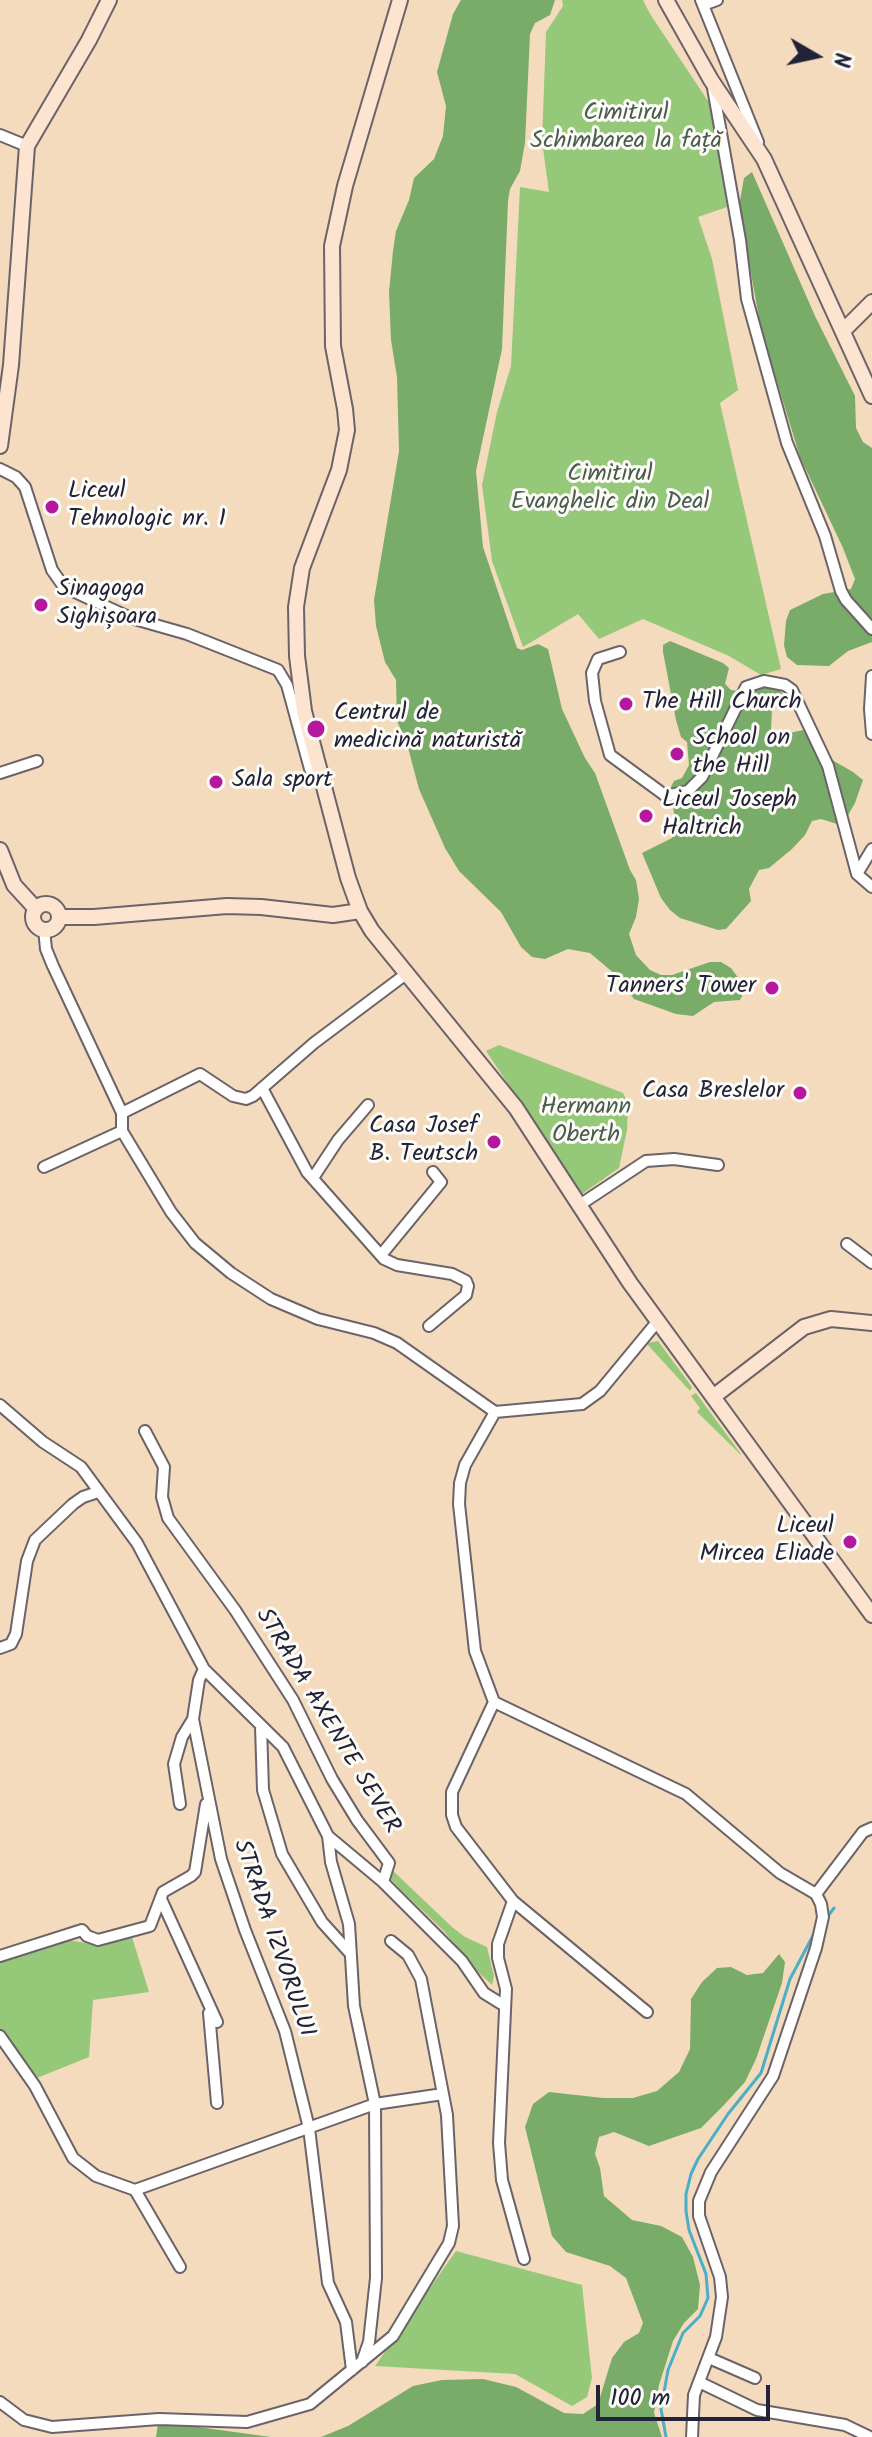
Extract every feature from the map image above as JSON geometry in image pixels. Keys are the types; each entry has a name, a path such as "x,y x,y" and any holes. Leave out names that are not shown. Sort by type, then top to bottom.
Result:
{"main road":[{"path":"0,446 11,365 27,146 109,0"},
{"path":"400,0 352,159 332,246 333,346 347,430 339,470 302,568 296,607 299,686 321,784 360,911 406,974 516,1108 584,1202 657,1322 872,1615"},
{"path":"666,0 711,80 764,159 872,396"},
{"path":"843,331 872,302"},
{"path":"0,850 14,885 36,909"},
{"path":"43,904 51,905 59,917 53,928 44,929 34,921 36,909 43,904"},
{"path":"59,917 227,906 333,915 360,911"},
{"path":"713,1397 804,1327 831,1319 872,1323"}],"street":[{"path":"717,0 702,3 764,159"},
{"path":"711,80 740,240 747,299 787,443 825,536 841,591 872,629"},
{"path":"0,135 27,146"},
{"path":"0,469 16,477 25,487 52,570 64,587 131,618 187,634 278,670 287,685 310,769 321,784"},
{"path":"620,652 598,659 592,673 595,701 610,755 666,796 688,791 702,777 746,687 764,681 785,685 792,690 828,766 857,874 872,887"},
{"path":"872,676 872,734"},
{"path":"0,773 37,761"},
{"path":"857,874 872,849"},
{"path":"44,929 46,949 53,966 122,1113 122,1131 185,1230 211,1258 231,1273 294,1310 374,1333 397,1343 495,1412 582,1404 600,1391 657,1322"},
{"path":"122,1113 200,1074 239,1098 253,1096 314,1043 406,974"},
{"path":"262,1088 285,1127 297,1157 381,1255 397,1265 452,1274 466,1281 466,1295 429,1326"},
{"path":"313,1178 338,1140 368,1105"},
{"path":"44,1167 122,1131"},
{"path":"584,1202 646,1161 674,1159 718,1165"},
{"path":"381,1255 441,1182 433,1172"},
{"path":"847,1244 872,1263"},
{"path":"0,1405 35,1436 81,1467 137,1543 204,1669 277,1739 292,1760 328,1836 331,1862 349,1924 354,2006 375,2104 376,2278 369,2342 362,2362"},
{"path":"495,1412 465,1465 459,1504 475,1651 494,1702 686,1794 780,1873 816,1894 821,1904 823,1917 816,1948 773,2076 711,2172 699,2201 699,2216 720,2277 722,2297 719,2327 691,2409 692,2437"},
{"name":"STRADA AXENTE SEVER","path":"145,1431 164,1467 162,1497 168,1518 293,1700 332,1779 389,1863 383,1882"},
{"path":"0,1648 11,1644 16,1634 27,1561 35,1540 73,1504 98,1492"},
{"name":"STRADA IZVORULUI","path":"204,1669 199,1680 193,1719 206,1790 221,1859 285,2031 309,2128 328,2283 346,2322 352,2370"},
{"path":"494,1702 452,1792 452,1815 456,1827 513,1901 647,2012"},
{"path":"180,1804 174,1764 182,1737 193,1719"},
{"path":"261,1726 263,1790 282,1854 322,1922 349,1952"},
{"path":"0,1956 82,1930 87,1936 98,1940 150,1926 163,1892 195,1872 205,1816 206,1790"},
{"path":"816,1894 863,1832 872,1828"},
{"path":"328,1836 383,1882 462,1961 484,1993 505,2006"},
{"path":"160,1897 217,2022"},
{"path":"513,1901 498,1944 506,1989 500,2161 502,2180 524,2259"},
{"path":"0,2402 24,2420 52,2427 159,2419 247,2422 310,2404 393,2336 452,2233 447,2115 421,1979 408,1955 391,1941"},
{"path":"209,2006 217,2103"},
{"path":"0,2036 35,2086 73,2158 96,2176 135,2190 375,2104 443,2094"},
{"path":"135,2190 180,2267"},
{"path":"709,2358 755,2378"},
{"path":"699,2382 757,2410 845,2425 870,2437"}],"green space":[{"path":"461,0 555,0 550,15 535,23 530,34 525,143 520,171 510,189 508,201 502,349 476,471 483,547 517,648 522,650 538,644 548,649 562,709 595,773 636,880 639,899 629,934 636,955 650,970 661,975 721,962 731,968 739,979 743,994 740,1000 714,1002 693,1016 676,1014 634,999 616,975 590,953 568,949 545,959 532,957 521,947 501,912 459,871 445,848 419,789 407,744 397,721 396,680 385,662 376,626 374,600 399,451 397,377 391,340 389,292 396,231 414,178 434,159 443,136 446,106 437,72 453,14"},
{"name":"Cimitirul Evanghelic din Deal","path":"562,0 643,0 712,107 727,207 698,217 712,259 738,390 720,403 781,669 761,675 729,656 643,619 599,639 578,614 523,647 492,561 482,485 497,412 511,366 520,187 549,192 542,141 546,32 563,6"},
{"path":"752,172 815,316 855,396 856,428 863,442 872,448 872,642 848,651 829,666 797,665 787,657 784,645 790,610 823,594 851,589 855,579 800,457 761,329 739,206 744,178"},
{"path":"670,641 723,663 729,668 725,684 731,690 748,692 758,685 778,688 788,700 772,709 771,730 781,735 803,730 815,750 863,780 847,817 837,824 821,819 812,821 805,835 792,849 769,868 759,870 749,889 751,901 726,929 718,930 680,918 670,910 661,898 642,853 672,838 675,818 670,789 674,781 682,778 689,765 687,742 681,737 676,720 663,652 663,645"},
{"name":"Hermann Oberth","path":"499,1045 623,1093 628,1104 627,1130 619,1168 582,1194 486,1051"},
{"path":"658,1341 692,1387 690,1391 646,1343"},
{"path":"696,1393 741,1455 697,1412 700,1408 691,1396"},
{"path":"390,1868 452,1927 487,1947 494,1976 492,1985 443,1930 391,1879"},
{"path":"132,1937 149,1992 93,2000 89,2057 32,2080 0,2029 0,1962 68,1940 98,1945"},
{"path":"779,1954 785,1962 782,1983 756,2059 745,2082 723,2106 701,2128 649,2146 614,2132 599,2137 595,2154 604,2196 632,2220 661,2226 682,2237 693,2257 700,2285 698,2309 684,2323 673,2341 659,2385 654,2413 662,2437 321,2437 348,2426 413,2386 442,2380 483,2379 516,2387 564,2413 583,2414 598,2404 612,2358 624,2342 639,2333 643,2323 626,2278 610,2266 566,2252 552,2236 525,2127 533,2104 549,2092 633,2098 657,2091 679,2072 690,2049 691,1999 702,1982 717,1968 731,1967 747,1975 763,1973"},
{"path":"456,2251 582,2285 592,2378 587,2397 572,2406 515,2374 375,2366"},
{"path":"158,2424 183,2425 271,2437 156,2437"}],"waterway":[{"path":"828,1916 834,1908"},
{"path":"666,2437 661,2409 668,2370 683,2333 700,2316 708,2298 706,2274 689,2230 686,2211 691,2174 728,2114 761,2073 790,1979 817,1928"}],"place":[{"name":"Liceul Tehnologic nr. 1","path":"52,507"},
{"name":"Sinagoga Sighișoara","path":"41,605"},
{"name":"The Hill Church","path":"626,704"},
{"name":"Centrul de medicină naturistă","path":"316,729"},
{"name":"School on the Hill","path":"677,754"},
{"name":"Sala sport","path":"216,782"},
{"name":"Liceul Joseph Haltrich","path":"646,816"},
{"name":"Tanners' Tower","path":"772,988"},
{"name":"Casa Breslelor","path":"800,1093"},
{"name":"Casa Josef B. Teutsch","path":"494,1142"},
{"name":"Liceul Mircea Eliade","path":"850,1542"}],"park label":[{"name":"Cimitirul Schimbarea la față","path":"626,129"}]}
